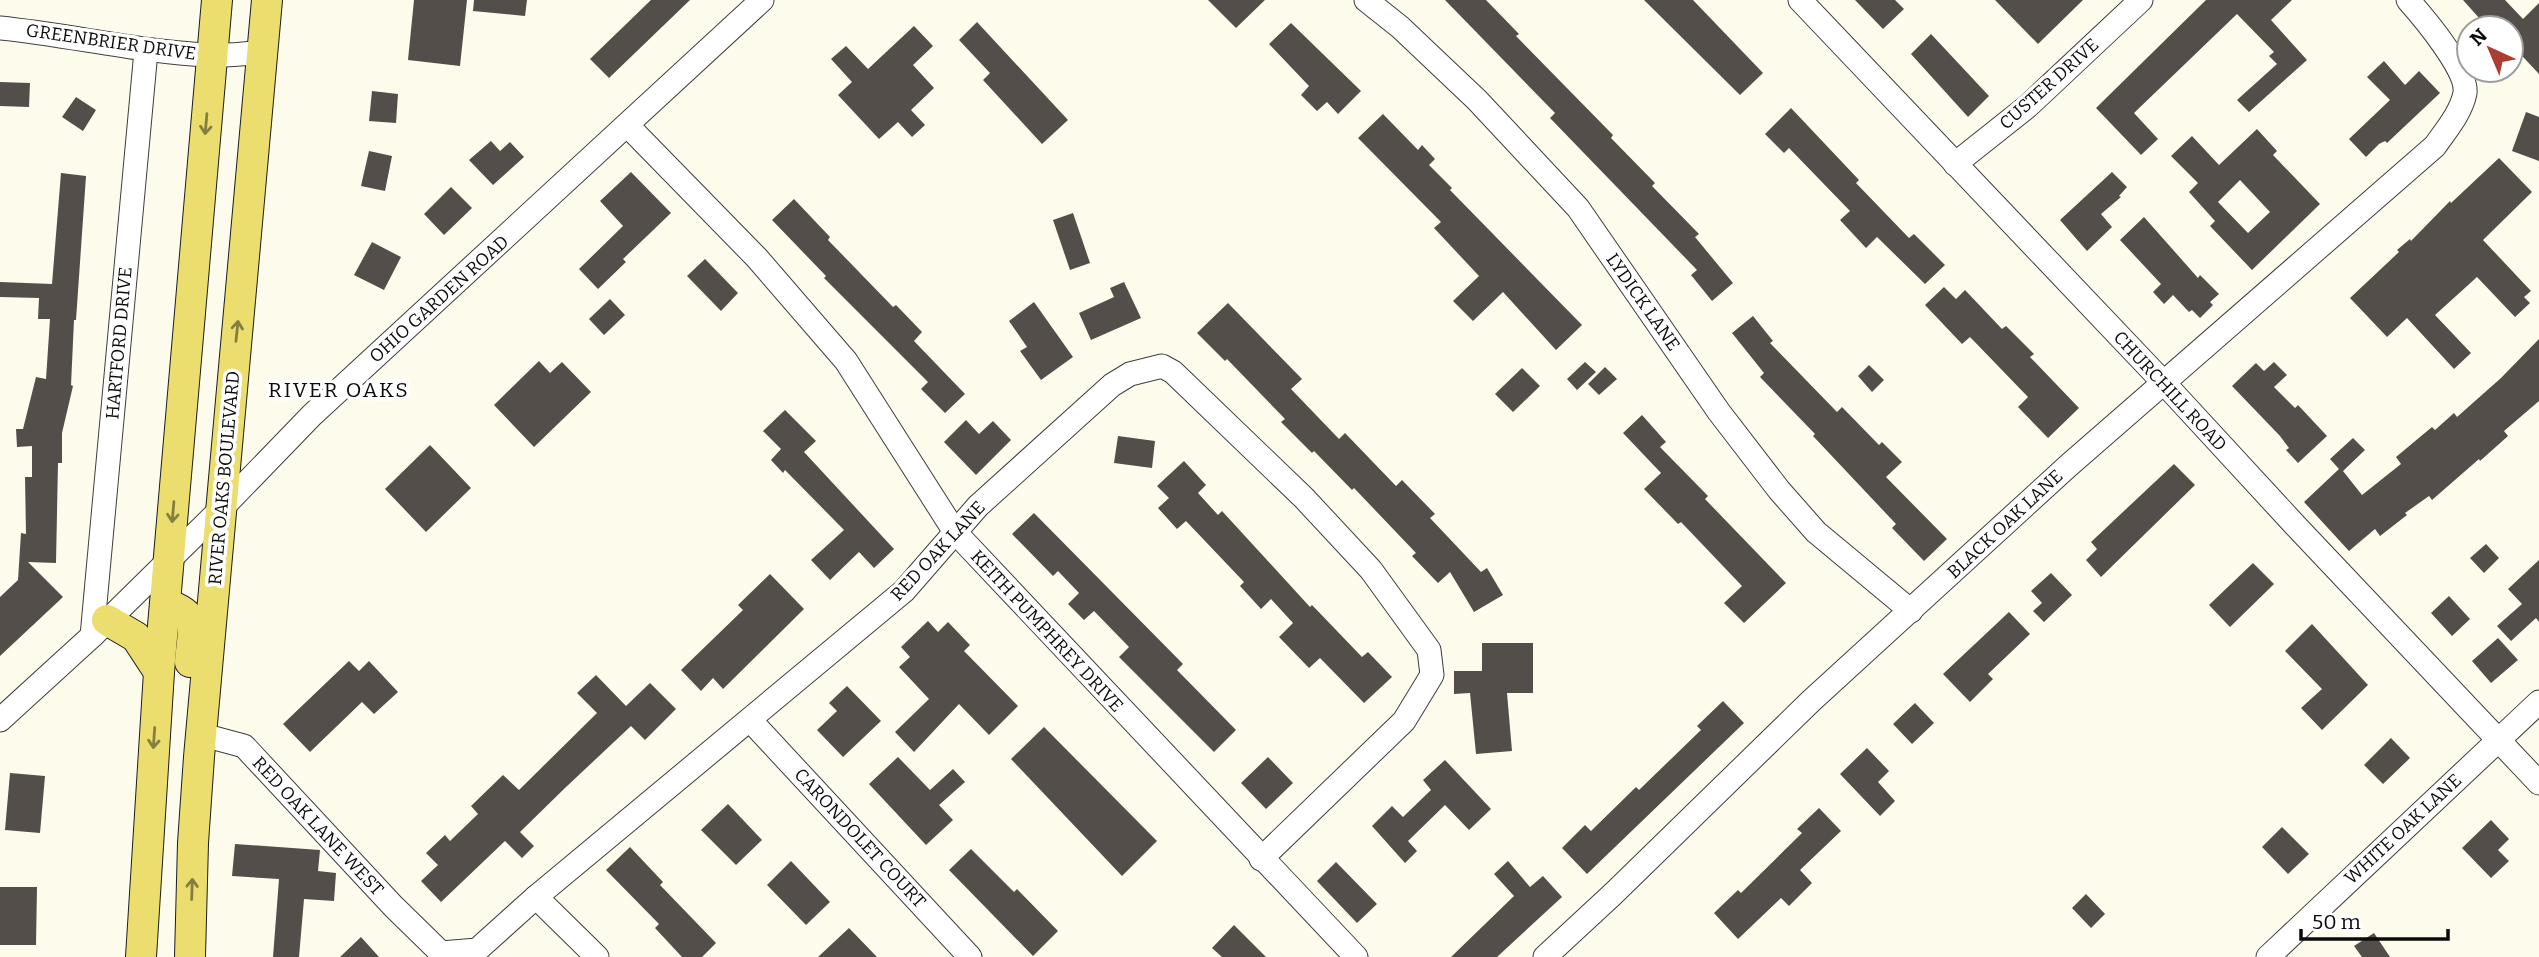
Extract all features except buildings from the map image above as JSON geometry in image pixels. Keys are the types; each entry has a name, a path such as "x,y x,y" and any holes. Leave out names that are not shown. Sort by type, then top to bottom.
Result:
{"main road":[{"path":"141,957 159,672 218,0"},
{"name":"RIVER OAKS BOULEVARD","path":"190,957 193,843 267,0"},
{"path":"192,290 208,304 194,432 197,449 210,453 219,451 228,441"},
{"path":"166,604 188,614 193,624 184,741 201,746"},
{"path":"99,628 136,637 159,672"}],"street":[{"name":"OHIO GARDEN ROAD","path":"0,720 222,508 312,415 762,0"},
{"name":"LYDICK LANE","path":"1366,0 1400,27 1477,100 1578,208 1719,412 1779,490 1816,532 1911,611"},
{"name":"CHURCHILL ROAD","path":"1800,0 2539,783"},
{"name":"CUSTER DRIVE","path":"1955,164 2028,106 2141,0"},
{"name":"BLACK OAK LANE","path":"1545,957 1811,701 2068,466 2435,146 2455,118 2465,90 2460,73 2424,17 2407,0"},
{"name":"GREENBRIER DRIVE","path":"0,27 146,51 212,56 263,52"},
{"name":"HARTFORD DRIVE","path":"99,628 146,51"},
{"name":"KEITH PUMPHREY DRIVE","path":"628,126 757,257 846,361 955,532 1356,957"},
{"name":"RED OAK LANE","path":"393,906 442,953 477,950 536,897 904,591 978,506 1112,385 1130,373 1162,366 1173,372 1304,498 1371,570 1429,650 1432,675 1405,721 1261,859"},
{"name":"WHITE OAK LANE","path":"2268,957 2539,702"},
{"name":"CARONDOLET COURT","path":"750,720 967,956"},
{"name":"RED OAK LANE WEST","path":"201,746 244,746 393,906"},
{"path":"536,897 597,957"}],"district":[{"name":"RIVER OAKS","path":"339,390"}]}
